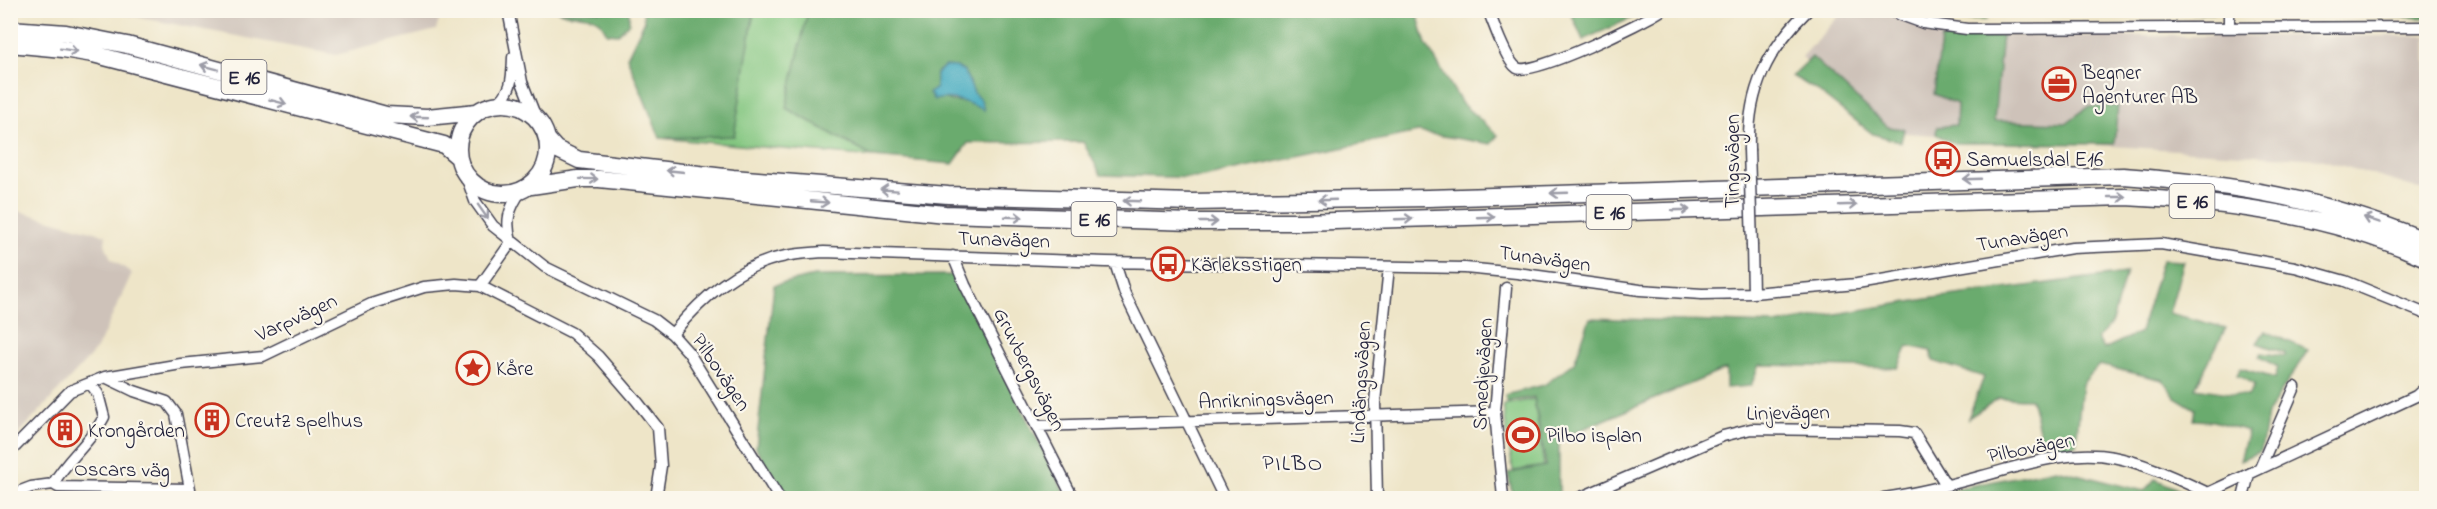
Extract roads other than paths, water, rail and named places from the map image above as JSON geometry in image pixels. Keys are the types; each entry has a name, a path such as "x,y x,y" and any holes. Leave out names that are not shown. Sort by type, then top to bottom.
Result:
{"highway":[{"name":"E 16","path":"10,29 66,33 106,41 386,115 428,117 477,112 496,105"},
{"name":"E 16","path":"10,44 63,49 135,64 444,145 458,157"},
{"path":"496,105 516,106 535,115"},
{"path":"466,176 458,157 458,143 466,122 477,112"},
{"name":"E 16","path":"535,115 548,140 556,149 579,160 733,178 948,195 1192,202 1404,198 2123,176 2223,184 2284,195 2354,214 2427,241"},
{"path":"526,189 545,168 548,140"},
{"name":"E 16","path":"466,176 491,194 512,194 578,178 945,214 1192,222 1302,222 2125,197 2186,200 2237,206 2325,222 2427,258"}],"street":[{"path":"508,10 522,82 535,115"},
{"path":"1488,10 1509,58 1517,68 1522,70 1542,66 1624,32 1662,10"},
{"name":"Tingsvägen","path":"1753,293 1749,149 1751,107 1759,77 1773,50 1808,10"},
{"path":"1887,10 1923,23 1959,28 2427,27"},
{"path":"2229,10 2229,27"},
{"path":"496,105 506,96 511,87 513,45"},
{"name":"Pilbovägen","path":"466,176 475,201 493,226 545,267 654,320 672,334 688,352 779,498"},
{"path":"526,189 512,204 508,218 512,241 480,286 572,333 598,356 636,400 658,428 661,466 656,498"},
{"name":"Tunavägen","path":"672,334 691,311 731,278 758,264 787,255 824,252 1115,262 1475,269 1640,290 1753,293 1857,284 2072,248 2161,244 2295,267 2345,281 2427,314"},
{"name":"Gruvbergsvägen","path":"953,256 965,285 1074,498"},
{"path":"1115,262 1125,294 1224,498"},
{"name":"Lindängsvägen","path":"1377,498 1375,415 1389,267"},
{"name":"Varpvägen","path":"10,452 70,391 90,382 105,377 181,364 263,357 371,304 424,287 456,284 480,286"},
{"name":"Smedjevägen","path":"1503,498 1495,411 1506,288"},
{"name":"Oscars väg","path":"10,495 31,487 53,484 58,487 190,489 176,414 167,402 134,391 105,377"},
{"path":"53,484 59,473 98,430 104,417 98,394 90,382"},
{"path":"2260,468 2295,387"},
{"path":"2208,493 2416,396 2427,387"},
{"name":"Anrikningsvägen","path":"1038,426 1495,411"},
{"name":"Linjevägen","path":"1579,498 1723,436 1751,429 1911,433 1918,438 1946,485"},
{"name":"Pilbovägen","path":"1884,498 1946,485 2028,463 2065,456 2093,455 2143,465 2219,498"},
{"path":"2243,498 2249,474"}],"water":[{"path":"945,66 964,71 975,95 981,100 984,110 953,99 934,100 929,93 936,88 936,74"}],"place":[{"name":"Begner Agenturer AB","path":"2059,84"},
{"name":"Samuelsdal E16","path":"1943,159"},
{"name":"Kärleksstigen","path":"1168,264"},
{"name":"Kåre","path":"473,368"},
{"name":"Creutz spelhus","path":"212,420"},
{"name":"Krongården","path":"65,430"},
{"name":"Pilbo isplan","path":"1523,435"}],"district":[{"name":"PILBO","path":"1293,462"}]}
